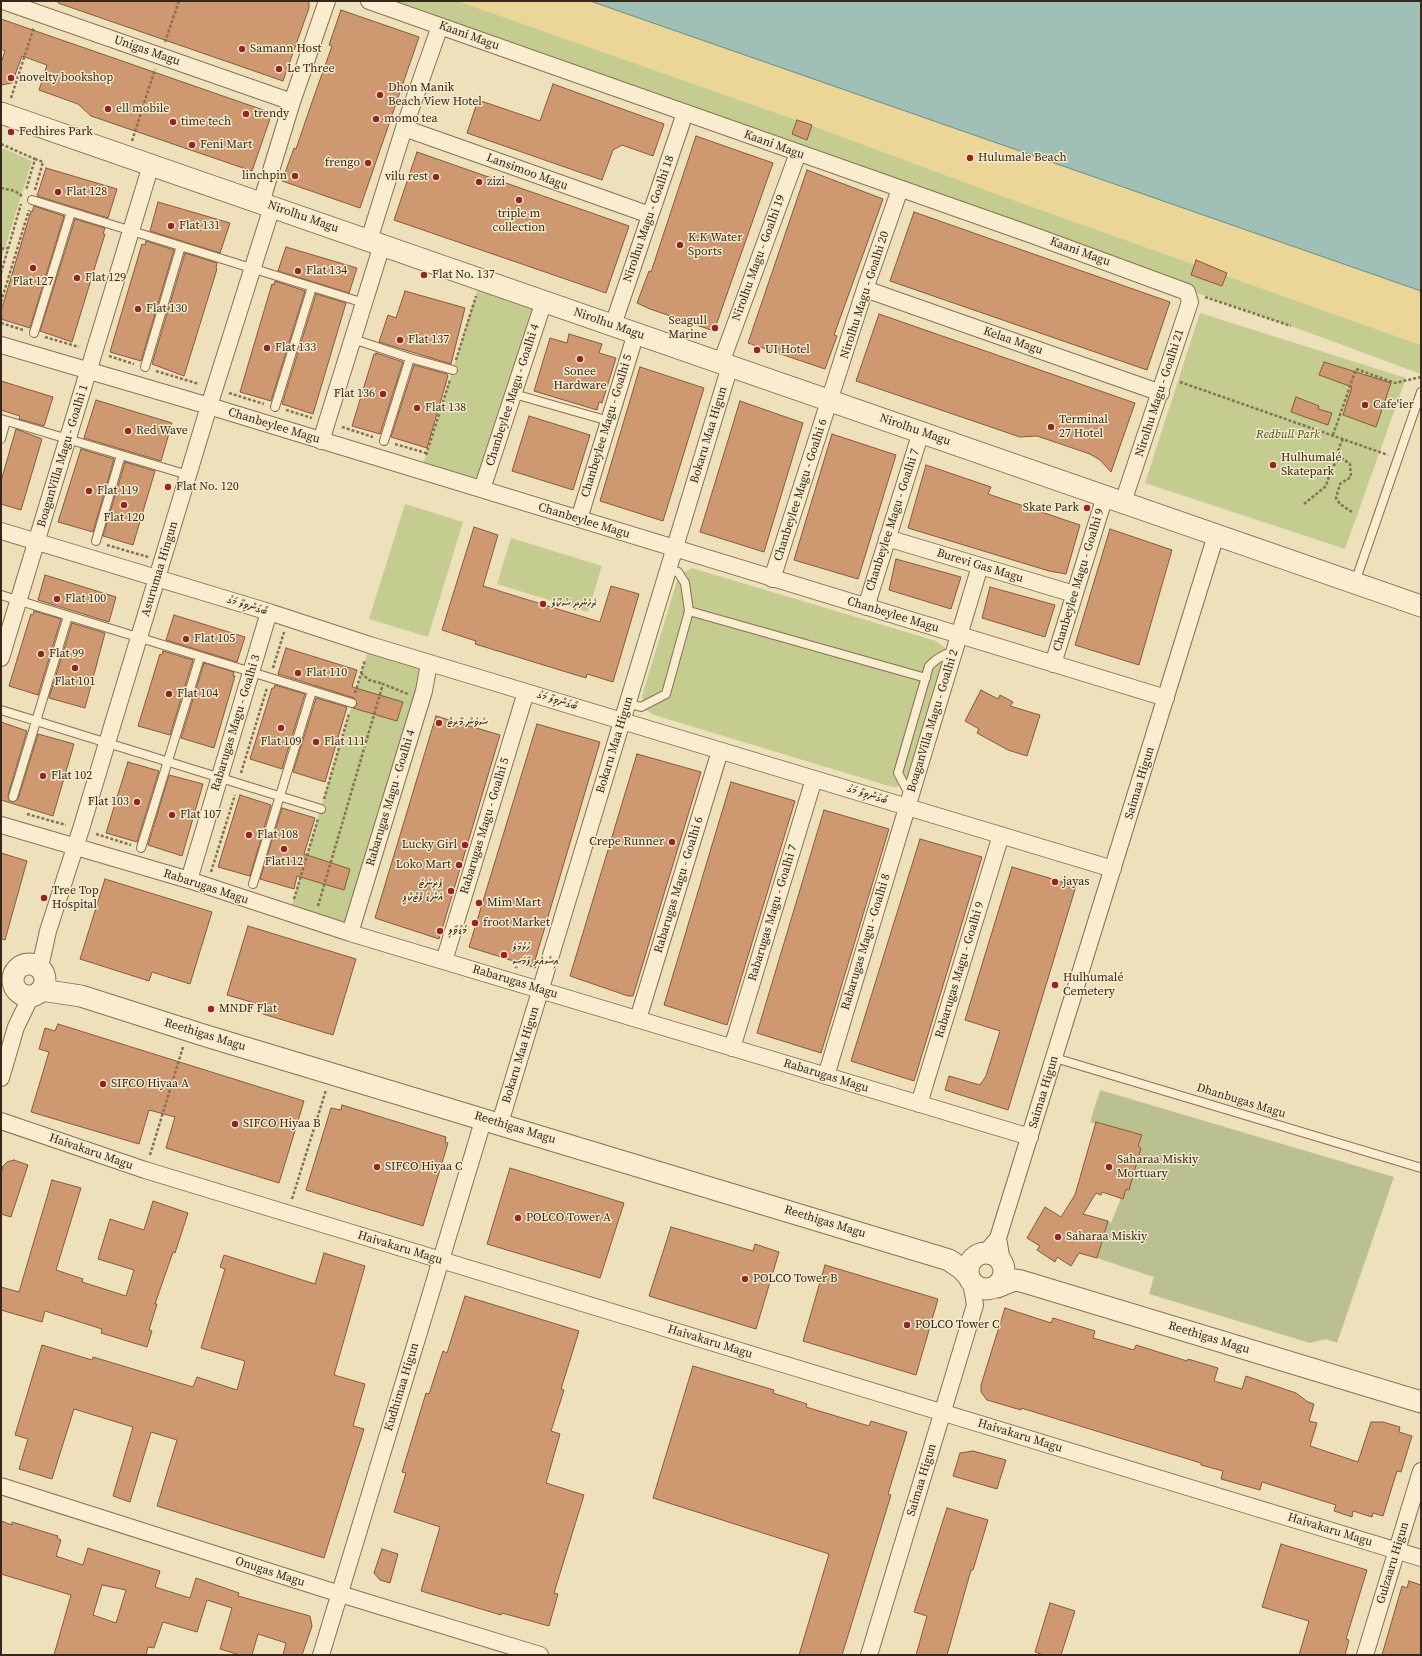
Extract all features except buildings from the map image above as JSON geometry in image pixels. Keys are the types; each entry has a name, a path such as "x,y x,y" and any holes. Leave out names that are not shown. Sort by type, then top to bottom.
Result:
{"street":[{"name":"Unigas Magu","path":"2,1 292,102"},
{"name":"Asurumaa Hingun","path":"1,1078 16,1027 24,978 48,931 108,743 252,268 292,102 327,1"},
{"name":"Kaani Magu","path":"369,1 1180,288"},
{"path":"321,440 364,303 376,243 404,128 440,26"},
{"name":"Nirolhu Magu","path":"3,113 1216,535"},
{"name":"Nirolhu Magu - Goalhi 18","path":"613,325 685,113"},
{"name":"Lansimoo Magu","path":"404,128 650,215"},
{"name":"Nirolhu Magu - Goalhi 19","path":"726,364 798,153"},
{"name":"BoaganVilla Magu - Goalhi 1","path":"1,658 90,371 151,165"},
{"name":"Nirolhu Magu - Goalhi 20","path":"830,401 865,289 900,189"},
{"name":"Nirolhu Magu - Goalhi 21","path":"1114,499 1161,393 1190,302 1189,295 1180,288"},
{"name":"Kelaa Magu","path":"865,289 1161,393"},
{"name":"Chanbeylee Magu - Goalhi 4","path":"482,489 544,301"},
{"name":"Chanbeylee Magu - Goalhi 5","path":"579,519 636,333"},
{"name":"Chanbeylee Magu","path":"1,345 209,406 1166,698"},
{"name":"Bokaru Maa Higun","path":"492,1121 541,990 675,549 726,364"},
{"name":"Chanbeylee Magu - Goalhi 6","path":"772,578 830,401"},
{"name":"Chanbeylee Magu - Goalhi 7","path":"866,607 921,432"},
{"name":"Chanbeylee Magu - Goalhi 9","path":"1053,664 1074,594 1114,499"},
{"name":"ބޯގަންވިލާ މަގު","path":"1,531 269,612 429,663 1113,869"},
{"path":"1216,535 1421,606"},
{"name":"Saimaa Higun","path":"978,1255 988,1250 998,1238 1216,535"},
{"name":"Burevi Gas Magu","path":"887,538 1074,594"},
{"name":"BoaganVilla Magu - Goalhi 2","path":"907,807 980,566"},
{"name":"Rabarugas Magu - Goalhi 3","path":"189,880 269,612"},
{"name":"Rabarugas Magu - Goalhi 4","path":"350,933 424,691 429,663"},
{"name":"Rabarugas Magu - Goalhi 5","path":"444,961 526,692"},
{"name":"Rabarugas Magu - Goalhi 6","path":"638,1019 720,751"},
{"name":"Rabarugas Magu - Goalhi 7","path":"732,1048 814,779"},
{"name":"Rabarugas Magu - Goalhi 8","path":"826,1076 907,807"},
{"name":"Rabarugas Magu","path":"1,825 189,880 206,887 350,933 1030,1138"},
{"name":"Rabarugas Magu - Goalhi 9","path":"919,1104 1001,835"},
{"name":"Reethigas Magu","path":"24,978 188,1030 949,1260 958,1260 978,1255"},
{"name":"Haivakaru Magu","path":"1,1121 145,1170 1421,1558"},
{"name":"Kudhimaa Higun","path":"321,1655 441,1260 492,1121"},
{"name":"Saimaa Higun","path":"998,1238 1002,1261"},
{"path":"992,1254 1002,1261 1004,1266 1004,1278 994,1288 980,1289 970,1279 969,1265 978,1255 992,1254"},
{"name":"Reethigas Magu","path":"949,1260 962,1269 970,1279"},
{"name":"Saimaa Higun","path":"970,1279 975,1305"},
{"name":"Reethigas Magu","path":"994,1288 1014,1280 1021,1281 1421,1402"},
{"name":"Saimaa Higun","path":"869,1655 975,1305 984,1294 994,1288"},
{"name":"Gulzaaru Higun","path":"1365,1655 1421,1471"},
{"name":"Onugas Magu","path":"1,1486 340,1594 540,1655"}],"lane":[{"path":"28,198 364,303"},
{"path":"34,333 71,212"},
{"path":"144,367 181,246"},
{"path":"275,407 312,287"},
{"path":"353,339 410,358 453,370"},
{"path":"384,441 410,358"},
{"path":"1355,583 1421,392"},
{"path":"514,394 609,421"},
{"path":"1,439 4,420 188,475"},
{"path":"96,541 121,455"},
{"path":"628,703 641,707 666,694 689,611 685,583 678,572 668,570"},
{"path":"1,595 352,703"},
{"path":"689,611 926,678"},
{"path":"13,797 68,616"},
{"path":"912,790 906,788 898,773 929,666 937,658 946,654 953,656"},
{"path":"141,848 200,657"},
{"path":"254,884 312,690"},
{"path":"1,710 238,782 321,809"},
{"name":"Dhanbugas Magu","path":"1055,1058 1421,1168"}],"path":[{"path":"163,47 179,1"},
{"path":"3,113 35,24"},
{"path":"126,156 157,65"},
{"path":"1,144 43,162 8,248 1,273"},
{"path":"1,302 28,198 35,159"},
{"path":"1,188 15,191 28,198"},
{"path":"1,249 8,248"},
{"path":"1180,288 1291,326"},
{"path":"1333,435 1356,369 1395,383 1421,377"},
{"path":"1166,377 1398,458"},
{"path":"1338,461 1339,447 1343,439"},
{"path":"1304,504 1326,486 1332,467 1338,461 1343,459 1350,464 1352,474 1348,480 1340,484 1336,498 1340,504 1352,512"},
{"path":"206,887 288,618"},
{"path":"289,914 370,645"},
{"path":"361,673 369,680 383,684 408,695 410,687 424,691"},
{"path":"318,906 383,684"},
{"path":"145,1170 188,1030"},
{"path":"287,1213 332,1073"}],"green space":[{"path":"369,1 458,1 808,124 1002,196 1421,345 1421,374 1291,326"},
{"path":"3,148 32,161 1,261 1,155"},
{"path":"481,279 544,301 482,489 421,471"},
{"name":"Redbull Park","path":"1200,313 1406,378 1345,549 1145,483"},
{"path":"405,504 463,522 428,637 369,619"},
{"path":"511,538 602,566 588,612 497,584"},
{"path":"692,568 936,641 945,648 948,653 912,778 904,786 892,787 654,715 646,710 643,706 642,696 677,581 682,573"},
{"path":"370,645 429,663 350,933 289,914"},
{"path":"1100,1090 1394,1177 1337,1343 1326,1339 1310,1343 1149,1294 1154,1277 1097,1258 1108,1221 1111,1223 1121,1198 1123,1198 1126,1189 1129,1189 1141,1148 1138,1146 1142,1135 1097,1122 1096,1124 1090,1122"}],"sand":[{"name":"Hulumale Beach","path":"458,1 590,1 1421,291 1421,345 991,192 808,124"}],"water":[{"path":"590,1 1421,1 1421,291"}],"place":[{"name":"Samann Host","path":"242,49"},
{"name":"Le Three","path":"279,69"},
{"name":"novelty bookshop","path":"11,78"},
{"name":"Dhon Manik Beach View Hotel","path":"380,95"},
{"name":"ell mobile","path":"108,109"},
{"name":"trendy","path":"246,114"},
{"name":"momo tea","path":"376,119"},
{"name":"time tech","path":"173,122"},
{"name":"Fedhires Park","path":"11,132"},
{"name":"Feni Mart","path":"192,145"},
{"name":"Hulumale Beach","path":"970,158"},
{"name":"frengo","path":"368,163"},
{"name":"linchpin","path":"295,176"},
{"name":"vilu rest","path":"436,177"},
{"name":"zizi","path":"479,182"},
{"name":"Flat 128","path":"58,192"},
{"name":"triple m collection","path":"519,200"},
{"name":"Flat 131","path":"171,226"},
{"name":"K.K Water Sports","path":"680,245"},
{"name":"Flat 127","path":"33,268"},
{"name":"Flat 134","path":"298,271"},
{"name":"Flat No. 137","path":"424,275"},
{"name":"Flat 129","path":"77,278"},
{"name":"Flat 130","path":"138,309"},
{"name":"Seagull Marine","path":"715,328"},
{"name":"Flat 137","path":"400,340"},
{"name":"Flat 133","path":"267,348"},
{"name":"UI Hotel","path":"757,350"},
{"name":"Sonee Hardware","path":"580,359"},
{"name":"Flat 136","path":"383,394"},
{"name":"Cafe'ier","path":"1365,405"},
{"name":"Flat 138","path":"417,408"},
{"name":"Terminal 27 Hotel","path":"1051,427"},
{"name":"Red Wave","path":"128,431"},
{"name":"Hulhumalé Skatepark","path":"1273,465"},
{"name":"Flat No. 120","path":"168,487"},
{"name":"Flat 119","path":"89,491"},
{"name":"Flat 120","path":"124,505"},
{"name":"Skate Park","path":"1087,508"},
{"name":"Flat 100","path":"57,599"},
{"name":"ރެހެންދި ސްކޫލް","path":"543,604"},
{"name":"Flat 105","path":"186,639"},
{"name":"Flat 99","path":"41,654"},
{"name":"Flat 101","path":"75,668"},
{"name":"Flat 110","path":"298,673"},
{"name":"Flat 104","path":"169,694"},
{"name":"ސެވަން މާރޓް","path":"439,723"},
{"name":"Flat 109","path":"281,728"},
{"name":"Flat 111","path":"316,742"},
{"name":"Flat 102","path":"43,776"},
{"name":"Flat 103","path":"137,802"},
{"name":"Flat 107","path":"172,815"},
{"name":"Flat 108","path":"249,835"},
{"name":"Crepe Runner","path":"672,842"},
{"name":"Lucky Girl","path":"465,845"},
{"name":"Flat112","path":"284,849"},
{"name":"Loko Mart","path":"459,865"},
{"name":"jayas","path":"1055,882"},
{"name":"ޕްރިންޓް އެންޑް ފޮޓޯކޮޕީ","path":"451,891"},
{"name":"Tree Top Hospital","path":"44,898"},
{"name":"Mim Mart","path":"479,903"},
{"name":"froot Market","path":"475,923"},
{"name":"މުޑުވާލި","path":"440,931"},
{"name":"ހުޅުމާލެ އިސްއެރި ފާމަސީ","path":"504,955"},
{"name":"Hulhumalé Cemetery","path":"1055,985"},
{"name":"MNDF Flat","path":"211,1009"},
{"name":"SIFCO Hiyaa A","path":"103,1084"},
{"name":"SIFCO Hiyaa B","path":"235,1124"},
{"name":"SIFCO Hiyaa C","path":"377,1167"},
{"name":"Saharaa Miskiy Mortuary","path":"1109,1167"},
{"name":"POLCO Tower A","path":"518,1218"},
{"name":"Saharaa Miskiy","path":"1058,1237"},
{"name":"POLCO Tower B","path":"745,1279"},
{"name":"POLCO Tower C","path":"907,1325"}]}
